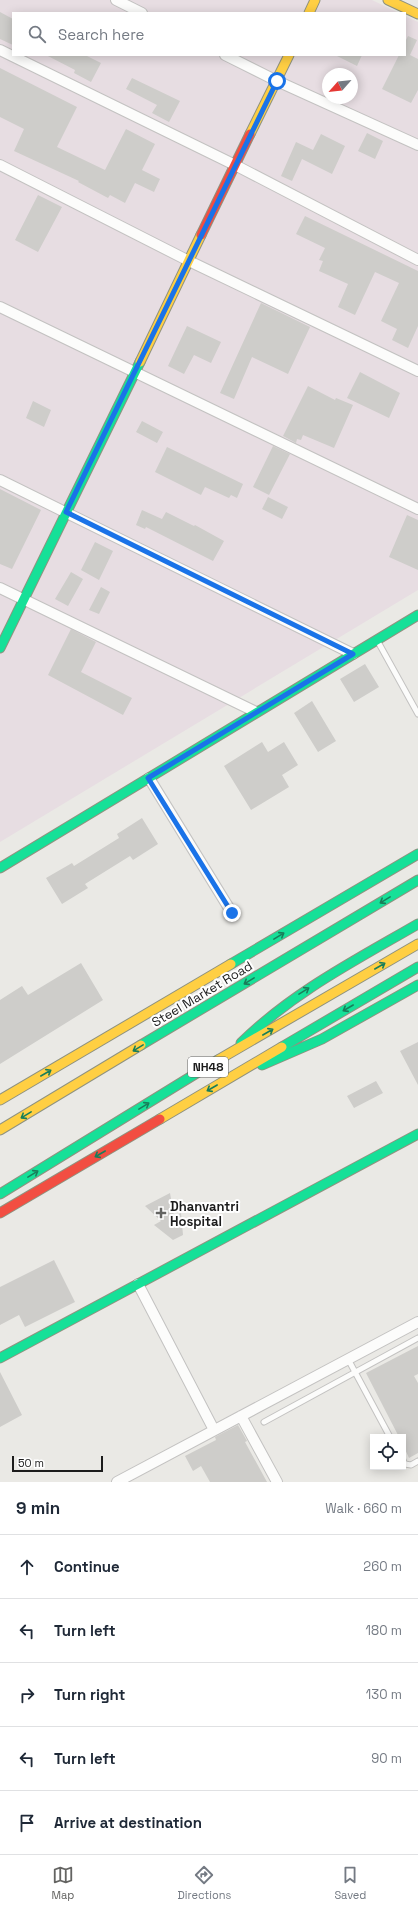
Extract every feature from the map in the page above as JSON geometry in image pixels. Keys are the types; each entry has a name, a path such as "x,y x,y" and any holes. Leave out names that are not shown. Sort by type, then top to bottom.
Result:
{"main road":[{"path":"309,12 315,0"},
{"path":"388,0 418,14"},
{"path":"0,648 289,56"},
{"path":"0,868 418,614"},
{"name":"Steel Market Road","path":"0,1130 264,959 418,854"},
{"name":"Steel Market Road","path":"0,1100 264,959 418,880"},
{"path":"232,1052 257,1025 282,1005 418,924"},
{"name":"NH48","path":"0,1194 232,1052 418,944"},
{"name":"NH48","path":"0,1213 418,967"},
{"path":"238,1072 281,1059 337,1031 418,985"},
{"path":"0,1358 418,1134"}],"street":[{"path":"116,0 140,12"},
{"path":"0,50 12,56"},
{"path":"12,56 235,165 418,260"},
{"path":"227,56 277,81 418,145"},
{"path":"0,165 189,261 418,371"},
{"path":"0,307 418,509"},
{"path":"0,480 353,654"},
{"path":"0,588 256,712"},
{"path":"148,778 232,913"},
{"path":"138,1284 214,1430"},
{"path":"117,1482 418,1322"},
{"path":"241,1416 277,1482"}],"lane":[{"path":"376,640 418,714"},
{"path":"264,1422 418,1338"},
{"path":"348,1359 388,1434"},
{"path":"406,1464 411,1465 418,1461"}],"shaded area":[{"path":"0,0 372,0 397,12 12,12 12,56 406,56 406,16 418,22 418,590 0,842"}],"building":[{"path":"0,12 12,18 12,45 0,39"},
{"path":"408,36 417,40 410,55 418,59 418,90 411,103 382,89 398,56 406,56 406,40"},
{"path":"48,56 87,56 101,63 91,82 74,73 75,70"},
{"path":"337,56 362,56 357,66"},
{"path":"0,68 77,107 57,147 105,170 126,129 155,144 142,170 160,179 154,192 135,183 125,203 110,195 108,198 78,182 79,181 14,151 24,129 0,117"},
{"path":"132,78 180,101 169,122 152,113 157,105 126,89"},
{"path":"367,133 383,141 375,159 358,151"},
{"path":"321,134 345,146 332,174 302,159 292,181 281,176 296,142 313,150"},
{"path":"38,195 62,207 38,252 15,240"},
{"path":"305,216 418,271 418,326 408,348 392,340 397,329 381,321 399,283 375,272 355,315 338,307 348,284 319,271 323,261 319,260 325,248 296,234"},
{"path":"261,303 310,327 288,374 252,357 234,399 220,393"},
{"path":"187,326 221,342 211,363 194,355 184,374 168,366"},
{"path":"360,372 400,393 389,418 347,398"},
{"path":"308,386 335,400 336,398 353,405 334,448 303,435 301,440 297,439 296,443 283,436"},
{"path":"33,401 51,410 44,427 26,418"},
{"path":"142,421 163,432 157,443 136,432"},
{"path":"273,446 290,454 269,495 253,487"},
{"path":"167,447 243,484 237,498 231,495 229,498 205,487 201,495 155,472"},
{"path":"0,489 41,510 12,569 0,564"},
{"path":"268,497 288,507 282,519 262,509"},
{"path":"142,510 162,519 166,512 194,526 195,525 224,541 213,561 146,527 145,529 136,525"},
{"path":"407,515 418,520 418,570 389,557"},
{"path":"95,542 113,551 99,580 81,570"},
{"path":"71,572 83,579 68,606 55,599"},
{"path":"101,587 110,592 99,614 89,610"},
{"path":"71,629 96,642 81,672 132,698 123,715 48,675"},
{"path":"365,664 379,687 354,702 340,679"},
{"path":"312,701 336,741 318,752 294,713"},
{"path":"262,742 268,752 284,742 298,765 282,775 289,787 251,810 224,766"},
{"path":"142,818 158,844 133,860 130,856 85,884 88,888 62,904 46,878 72,863 74,866 119,838 117,834"},
{"path":"81,963 103,1000 0,1064 0,1000 22,986 28,995"},
{"path":"418,1042 418,1085 400,1051"},
{"path":"376,1081 383,1093 354,1108 347,1096"},
{"path":"170,1193 174,1216 181,1213 183,1235 173,1240 154,1225 161,1221 145,1206"},
{"path":"54,1260 75,1302 25,1327 19,1315 0,1325 0,1287"},
{"path":"418,1346 418,1374 414,1376 418,1383 418,1453 409,1458 406,1452 406,1434 397,1434 366,1373"},
{"path":"0,1372 22,1415 0,1427"},
{"path":"238,1425 247,1441 245,1442 267,1482 210,1482 201,1466 193,1471 185,1456 216,1440 215,1437"}],"traffic: fast":[{"path":"0,648 140,362"},
{"path":"0,868 418,615"},
{"path":"231,964 418,854"},
{"path":"141,1045 418,880"},
{"path":"241,1043 261,1025 304,992 348,964 418,924"},
{"path":"282,1047 418,967"},
{"path":"262,1065 322,1039 418,985"},
{"path":"0,1194 218,1060"},
{"path":"0,1358 418,1134"}],"traffic: slow":[{"path":"309,12 315,0"},
{"path":"388,0 418,14"},
{"path":"250,134 289,56"},
{"path":"140,362 201,235"},
{"path":"218,1060 418,944"},
{"path":"0,1100 231,964"},
{"path":"0,1130 141,1045"},
{"path":"160,1119 282,1047"}],"traffic: jam":[{"path":"201,235 250,134"},
{"path":"0,1213 160,1119"}],"place":[{"name":"Dhanvantri Hospital","path":"161,1213"}],"route":[{"path":"232,913 148,778 353,654 66,512 277,81"}]}
